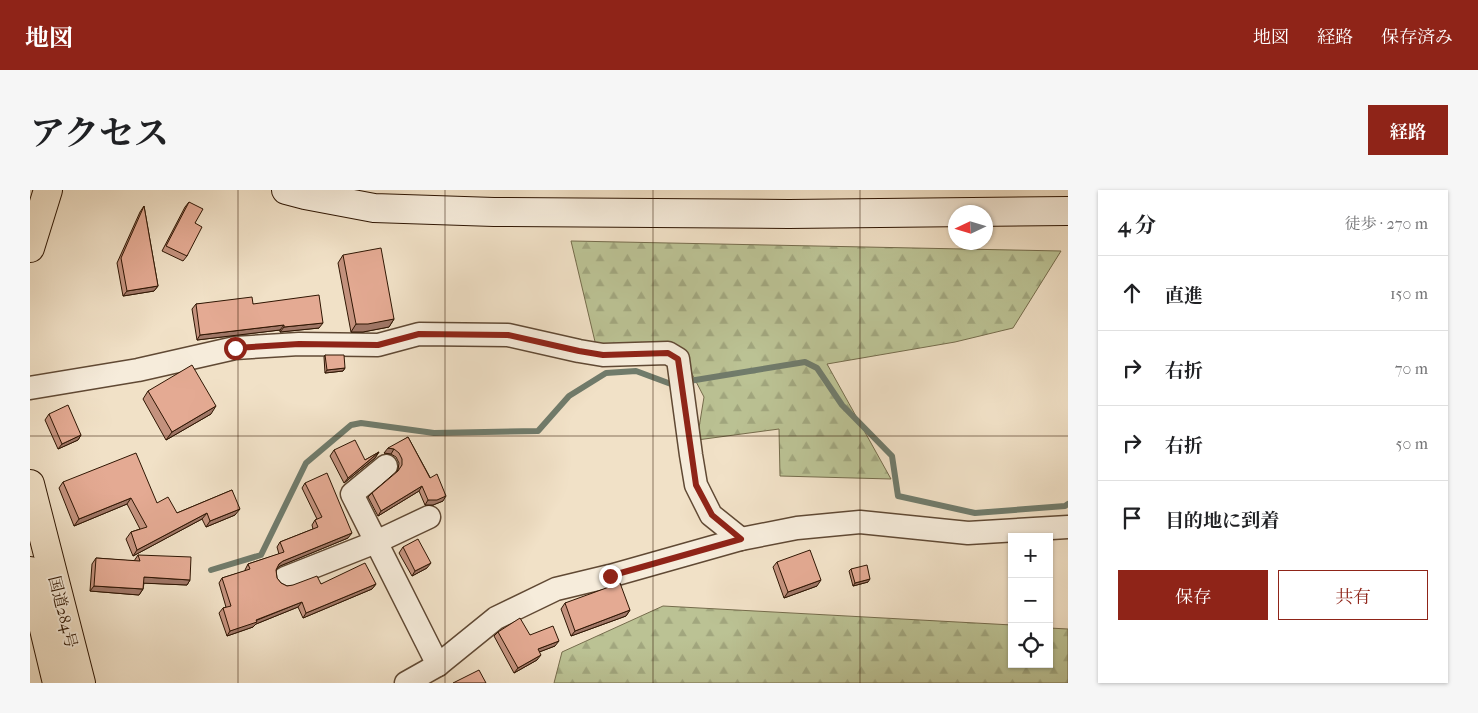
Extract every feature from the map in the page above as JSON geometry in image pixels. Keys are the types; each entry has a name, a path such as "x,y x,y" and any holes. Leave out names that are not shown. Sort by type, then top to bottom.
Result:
{"highway":[{"path":"30,248 48,190"},
{"name":"国道284号","path":"30,484 81,683"},
{"name":"国道284号","path":"30,571 57,683"}],"street":[{"path":"286,190 374,208 484,212 789,214 1068,211"},
{"path":"30,388 138,370 235,348 299,344 378,345 419,334 508,335 603,355 668,353 678,359 696,485 712,515 741,539"},
{"path":"386,466 352,494 438,665"},
{"path":"285,578 376,542 429,518"},
{"path":"406,683 438,665 496,618 556,589 610,576 741,539 797,528 860,522 968,533 1068,528"}],"green space":[{"path":"571,241 1061,251 1013,328 955,342 827,364 891,479 780,476 779,429 697,440 704,397 677,345 597,350"},
{"path":"663,606 1008,625 1008,668 1053,668 1053,628 1068,629 1068,683 554,683 562,652"}],"building":[{"path":"189,202 203,209 195,223 202,227 187,256 166,246"},
{"path":"144,206 158,286 127,291 121,258"},
{"path":"381,248 394,319 368,324 356,324 343,255"},
{"path":"319,295 323,323 284,327 284,325 200,335 196,304 252,297 253,304"},
{"path":"325,355 344,355 345,368 327,370"},
{"path":"192,365 216,406 172,432 148,391"},
{"path":"68,405 81,435 62,444 49,414"},
{"path":"408,437 430,478 437,474 446,496 437,500 428,500 422,486 381,511 372,493 398,471 402,465 399,453 394,449 388,448"},
{"path":"355,440 365,460 379,452 348,478 334,450"},
{"path":"136,453 157,503 168,497 177,513 232,490 240,509 210,521 207,513 137,550 131,532 147,527 131,498 79,519 63,482"},
{"path":"327,473 352,533 283,561 276,570 277,578 287,586 317,576 321,584 365,563 376,584 306,613 302,602 256,620 257,622 230,631 223,608 231,606 222,578 250,569 248,564 284,552 280,542 318,527 315,520 322,517 305,483"},
{"path":"418,539 431,563 415,571 403,547"},
{"path":"810,550 821,580 788,592 777,562"},
{"path":"138,555 191,557 190,580 144,577 143,589 94,586 96,558 140,561"},
{"path":"867,565 870,579 855,583 851,569"},
{"path":"620,583 630,610 575,631 565,603"},
{"path":"520,618 530,635 553,626 559,641 538,649 541,655 518,668 498,632"},
{"path":"479,670 486,683 453,683"}],"waterway":[{"path":"211,570 261,555 306,463 351,425 361,423 434,433 538,431 569,396 606,373 636,371 671,384 805,362 817,368 842,405 892,456 898,496 975,513 1065,506 1068,504"}],"route":[{"path":"235,348 299,344 378,345 419,334 508,335 603,355 668,353 678,359 696,485 712,515 741,539 610,576"}]}
